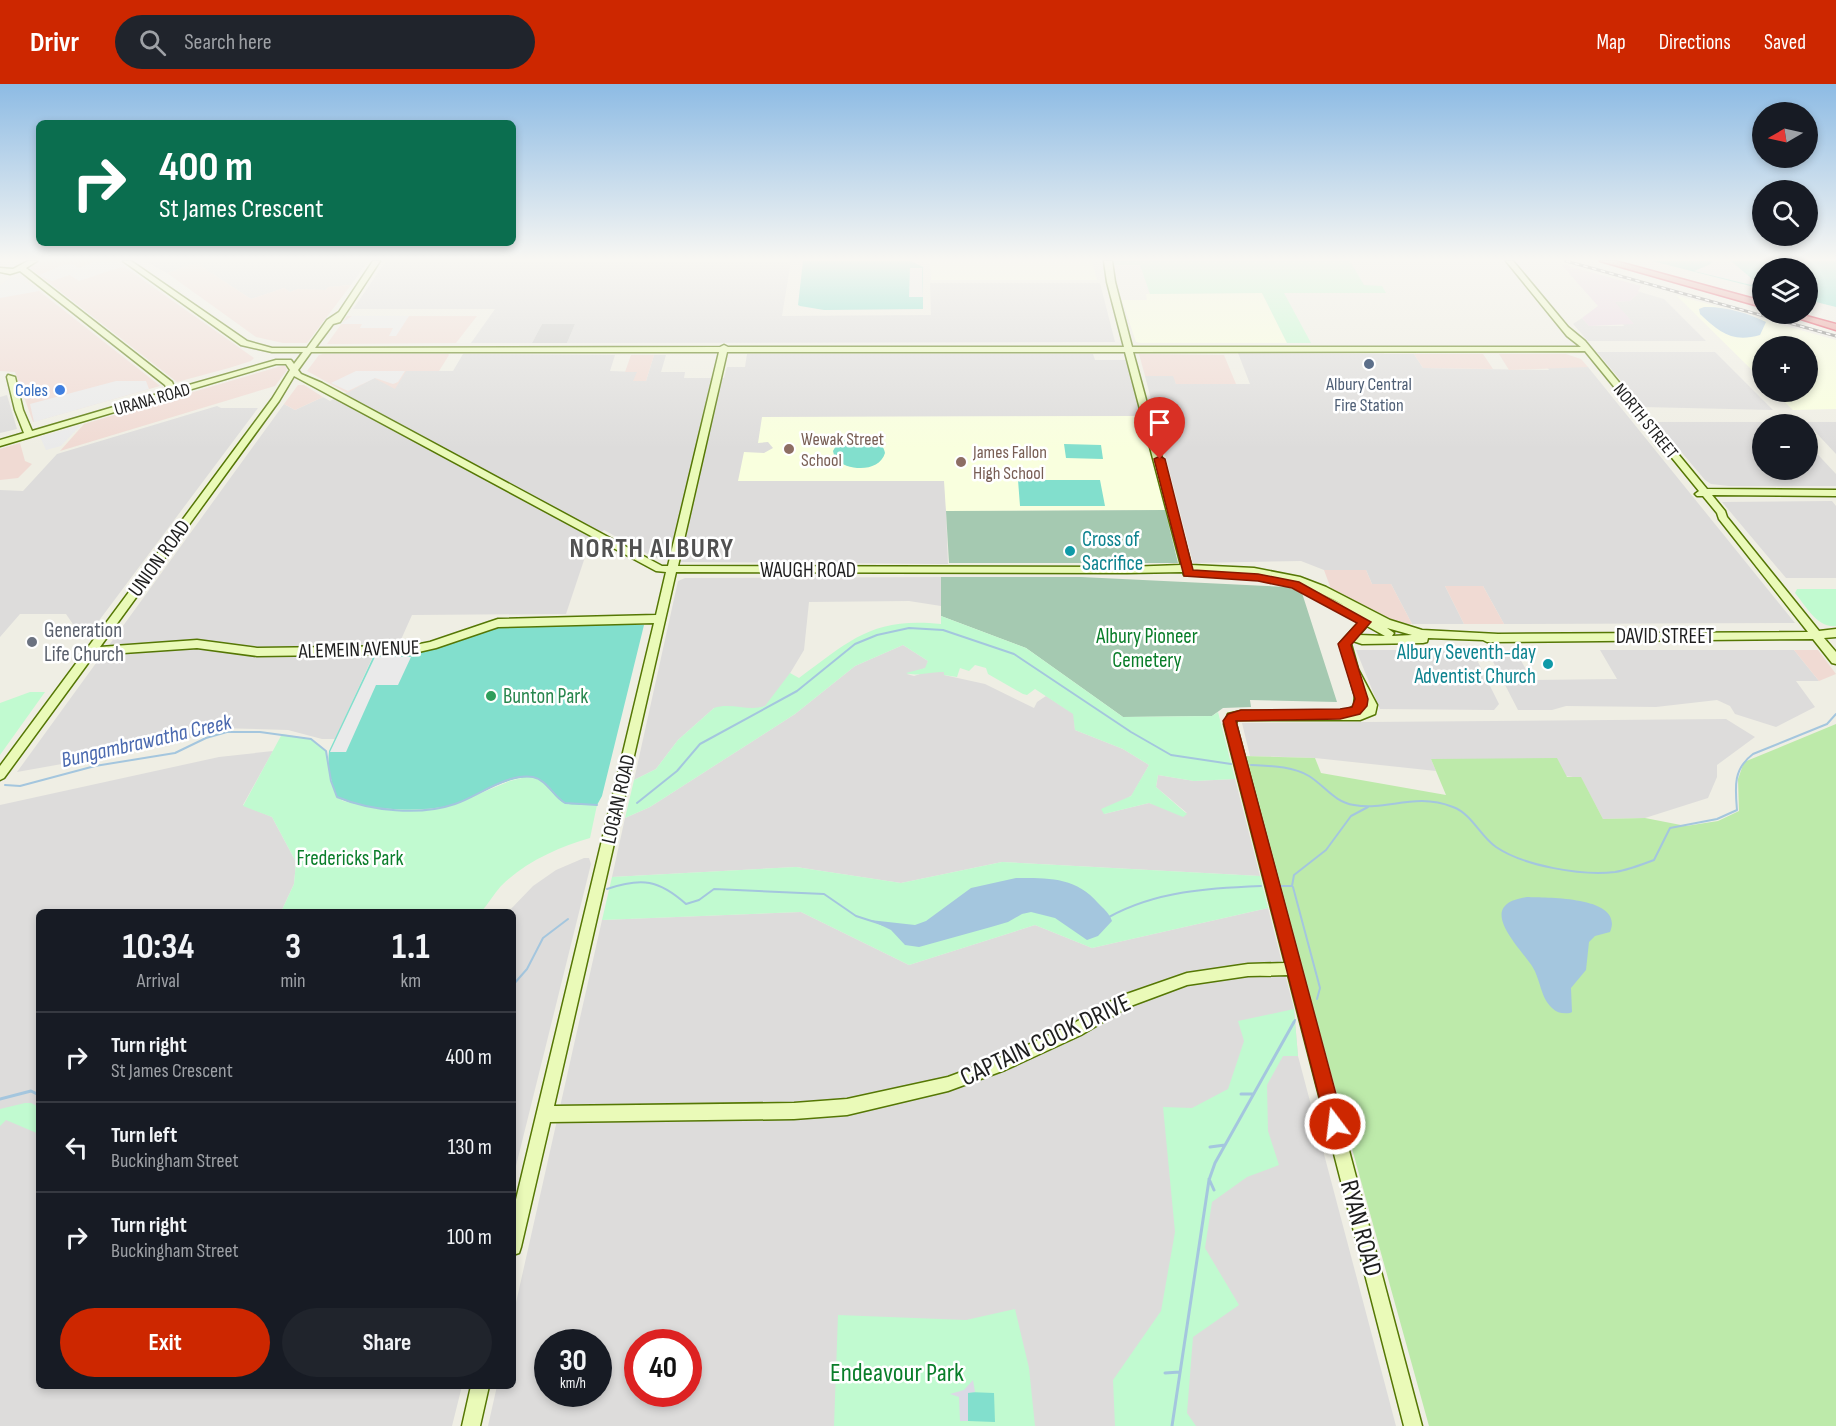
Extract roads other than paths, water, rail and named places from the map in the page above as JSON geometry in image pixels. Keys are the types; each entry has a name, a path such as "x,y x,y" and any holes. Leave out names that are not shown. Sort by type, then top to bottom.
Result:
{"main road":[{"path":"88,324 169,384 172,391"},
{"path":"221,324 263,357 252,367"},
{"name":"UNION ROAD","path":"0,775 332,324"},
{"path":"1123,324 1188,571"},
{"name":"NORTH STREET","path":"1562,324 1690,475 1715,513 1722,517 1836,660"},
{"path":"230,330 258,343 312,350"},
{"path":"244,343 259,348 278,350 1583,348"},
{"path":"278,350 291,347"},
{"path":"1130,349 1558,350 1583,348"},
{"name":"NORTH STREET","path":"1583,348 1597,368 1704,494"},
{"name":"LOGAN ROAD","path":"516,1234 724,349"},
{"name":"URANA ROAD","path":"252,367 278,350"},
{"path":"312,350 302,372 319,385"},
{"name":"URANA ROAD","path":"0,443 252,367 281,355 312,350"},
{"path":"1558,350 1580,354 1597,368"},
{"path":"252,367 284,361 288,362 293,376"},
{"path":"6,376 28,433"},
{"name":"WAUGH ROAD","path":"293,376 319,385 652,566 672,570 1188,571 1258,578 1295,585 1368,619"},
{"name":"URANA ROAD","path":"0,438 28,433"},
{"path":"1690,475 1710,487 1737,492 1836,493"},
{"path":"1704,494 1738,495 1737,492"},
{"name":"ALEMEIN AVENUE","path":"89,652 197,644 257,652 410,650 433,645 473,629 498,623 660,619"},
{"path":"1368,619 1351,636 1362,640 1423,639"},
{"name":"DAVID STREET","path":"1368,619 1395,635 1423,639 1836,633"},
{"name":"DAVID STREET","path":"1368,619 1417,633 1495,637"},
{"name":"RYAN ROAD","path":"1351,636 1345,646 1354,671 1371,705 1371,711 1340,714 1241,715 1232,717 1230,727 1413,1426"},
{"name":"CAPTAIN COOK DRIVE","path":"544,1114 794,1111 847,1107 948,1084 1005,1063 1076,1030 1123,1002 1177,982 1248,970 1294,969"},
{"path":"471,1426 479,1389"}],"waterway":[{"path":"637,803 677,771 700,744 797,691 855,644 877,635 909,628 943,630 1014,654 1131,732 1171,755 1231,764"},
{"path":"1251,765 1295,770 1315,780 1341,801 1354,805 1378,806 1426,801 1453,807 1471,820 1496,847 1508,854 1537,864 1570,871 1615,872 1654,860 1670,828 1717,819 1737,810 1737,779 1746,760 1753,754 1827,724 1836,714"},
{"name":"Bungambrawatha Creek","path":"5,785 20,786 95,766 175,753 206,738 227,732 260,732 311,739 326,751 331,781 337,797 365,806 411,811 441,808 513,778 523,777 533,777 542,781 565,803 597,805"},
{"path":"1277,886 1292,886 1294,875 1326,850 1351,816 1368,807"},
{"path":"607,889 630,883 650,883 667,890 686,904 699,900 714,889 824,894 856,916 884,925"},
{"path":"1109,917 1145,901 1183,892 1261,886"},
{"path":"1293,887 1320,988 1317,999"},
{"path":"516,982 527,969 543,938 568,919"},
{"path":"1209,1179 1215,1163 1294,1022"},
{"path":"0,1099 31,1091 36,1094"},
{"path":"1241,1094 1253,1094"},
{"path":"1210,1147 1225,1145"},
{"path":"1172,1426 1209,1179"},
{"path":"1209,1179 1214,1190"},
{"path":"1165,1373 1180,1372"}],"railway":[{"path":"1791,324 1836,336"}],"place":[{"name":"Albury Central Fire Station","path":"1369,364"},
{"name":"Coles","path":"60,390"},
{"name":"Wewak Street School","path":"789,449"},
{"name":"James Fallon High School","path":"961,462"},
{"name":"Cross of Sacrifice","path":"1070,551"},
{"name":"Generation Life Church","path":"32,642"},
{"name":"Albury Seventh-day Adventist Church","path":"1548,664"},
{"name":"Bunton Park","path":"491,696"}],"district":[{"name":"NORTH ALBURY","path":"652,548"}],"park label":[{"name":"Albury Pioneer Cemetery","path":"1147,648"},
{"name":"Fredericks Park","path":"350,858"},
{"name":"Endeavour Park","path":"897,1372"}]}
